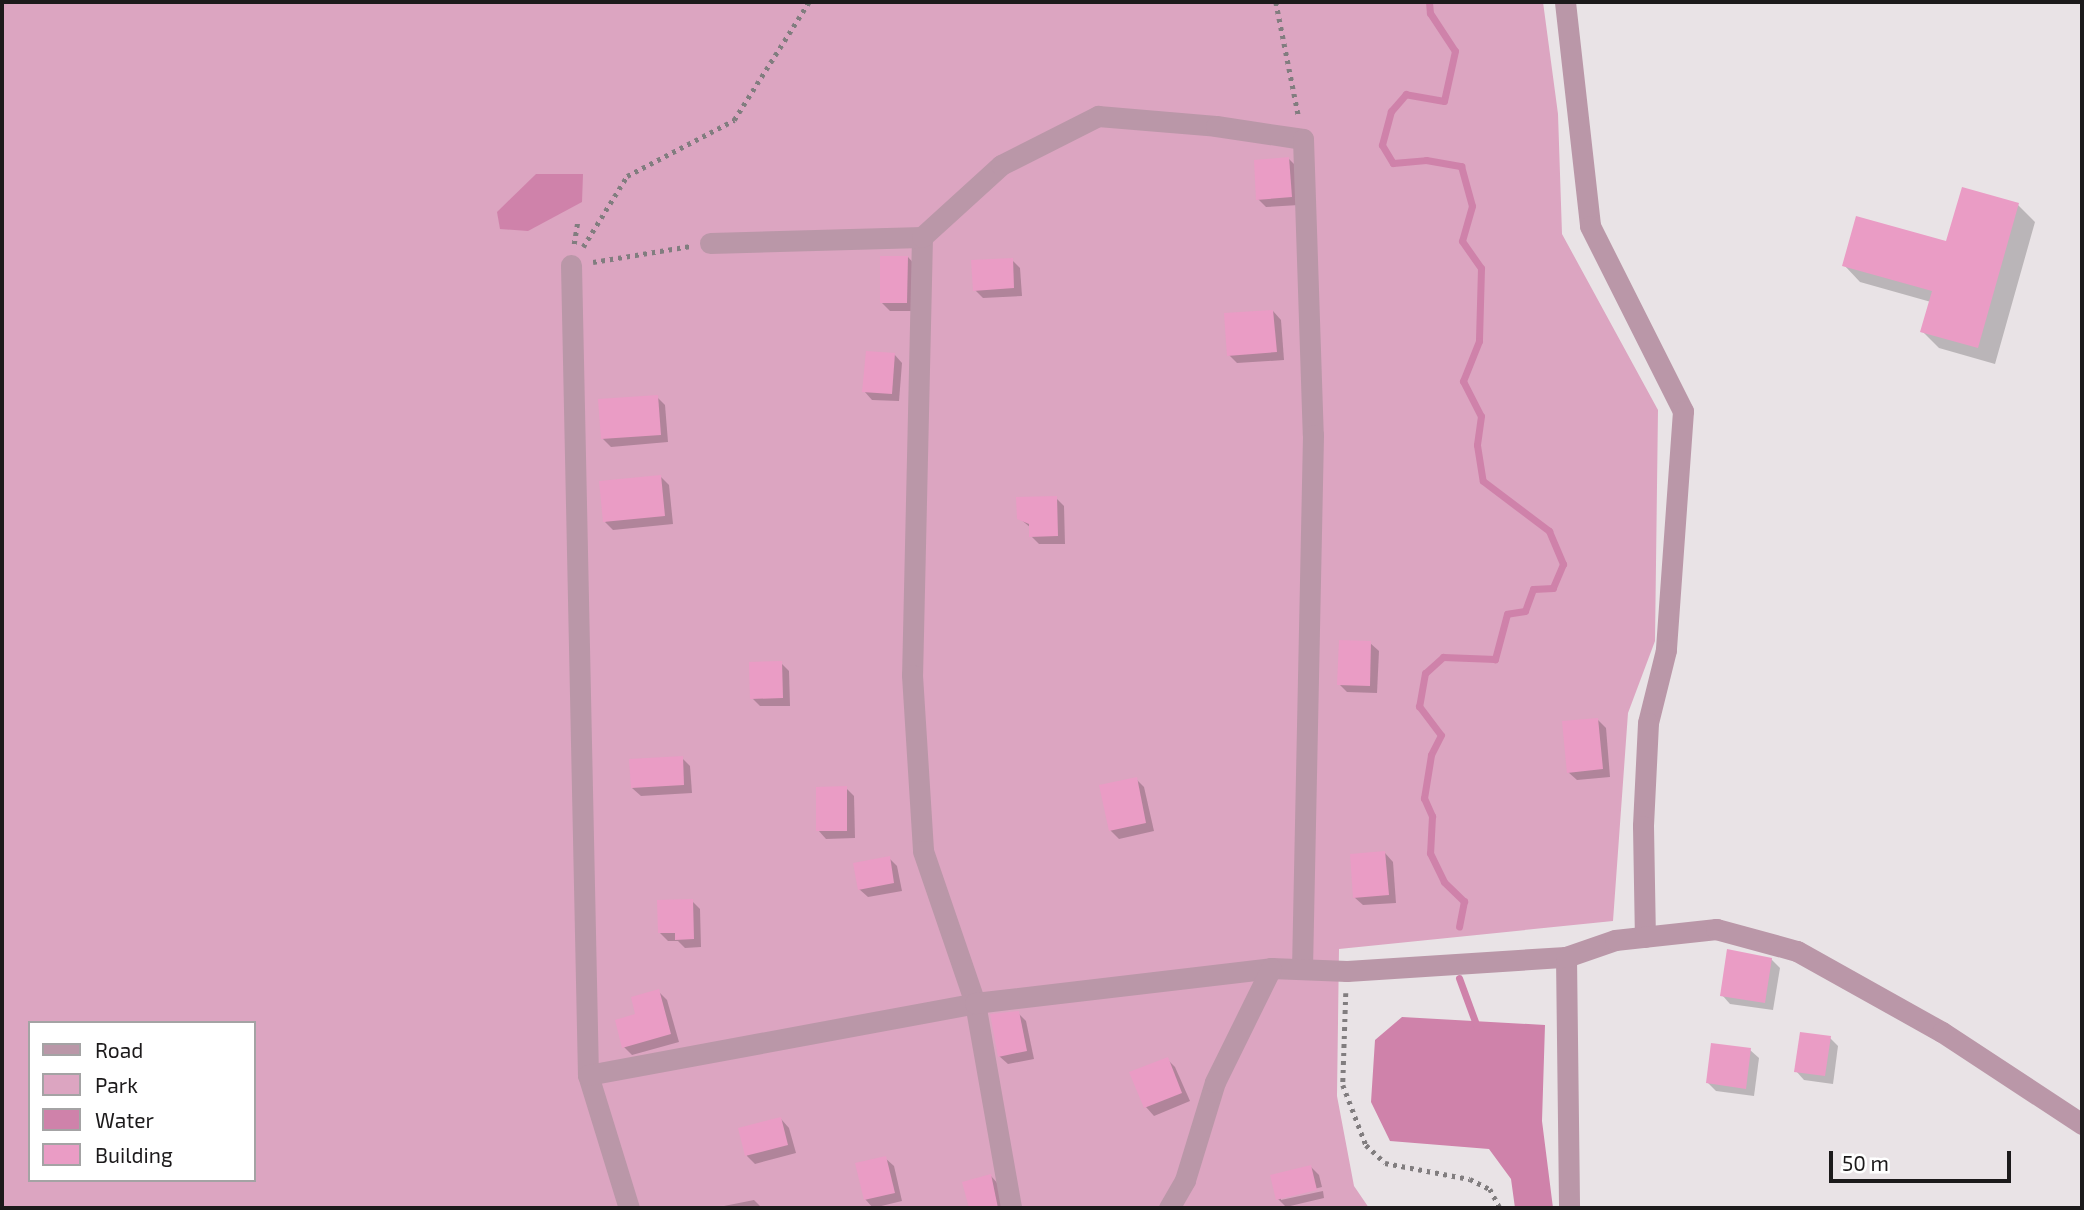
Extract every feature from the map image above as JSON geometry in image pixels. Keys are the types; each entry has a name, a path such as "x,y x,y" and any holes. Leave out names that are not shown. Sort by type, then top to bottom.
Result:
{"street":[{"path":"1565,2 1591,226 1683,411 1666,650 1648,723 1643,826 1645,937"},
{"path":"710,243 922,237 1001,165 1098,116 1216,126 1303,139 1312,435 1303,968"},
{"path":"922,237 912,675 923,851 975,1003 1011,1208"},
{"path":"571,265 588,1075 629,1208"},
{"path":"588,1075 975,1003 1271,968 1347,971 1566,957 1615,940 1716,929 1797,951 1942,1032 2082,1124"},
{"path":"1566,957 1569,1208"},
{"path":"1169,1208 1185,1180 1215,1082 1271,968"},
{"path":"1185,1180 1188,1208"}],"path":[{"path":"571,265 627,176 734,120 809,2"},
{"path":"1276,2 1303,139"},
{"path":"571,265 710,243"},
{"path":"1347,971 1343,1085 1366,1145 1385,1163 1470,1179 1490,1189 1500,1208"}],"green space":[{"path":"2,2 1543,2 1558,114 1562,234 1658,410 1655,641 1628,713 1613,921 1339,949 1337,1096 1354,1186 1369,1208 2,1208"}],"water":[{"path":"536,174 583,174 582,202 528,231 500,229 497,212"},
{"path":"1402,1017 1545,1025 1542,1121 1553,1208 1515,1208 1511,1179 1489,1149 1390,1141 1371,1102 1375,1040"}],"building":[{"path":"1289,157 1292,197 1256,200 1254,160"},
{"path":"1962,187 2019,203 1978,348 1920,332 1932,291 1842,266 1856,216 1946,241"},
{"path":"880,256 908,256 907,303 880,303"},
{"path":"1013,258 1014,288 973,291 971,260"},
{"path":"1273,310 1277,352 1227,356 1224,313"},
{"path":"866,351 895,353 892,394 862,392"},
{"path":"658,395 661,435 601,439 598,399"},
{"path":"661,475 665,516 603,522 599,481"},
{"path":"1057,496 1058,536 1029,537 1029,524 1017,519 1016,497"},
{"path":"1339,640 1371,641 1370,686 1337,685"},
{"path":"782,661 783,698 750,699 749,662"},
{"path":"1598,718 1603,769 1567,773 1562,721"},
{"path":"683,756 684,785 631,788 629,759"},
{"path":"1137,777 1146,823 1109,831 1099,785"},
{"path":"847,786 847,831 816,831 816,787"},
{"path":"1385,851 1389,895 1353,898 1350,854"},
{"path":"890,856 894,883 858,890 853,863"},
{"path":"693,899 694,939 675,940 675,933 658,933 657,900"},
{"path":"1727,949 1772,958 1765,1003 1720,996"},
{"path":"659,989 671,1034 622,1048 615,1020 635,1014 631,997"},
{"path":"1019,1011 1027,1051 998,1057 990,1014"},
{"path":"1800,1032 1831,1036 1825,1076 1794,1072"},
{"path":"1711,1043 1751,1048 1746,1089 1706,1083"},
{"path":"1168,1057 1182,1093 1144,1108 1129,1072"},
{"path":"781,1117 788,1145 745,1156 738,1128"},
{"path":"886,1156 895,1193 864,1200 855,1163"},
{"path":"1311,1165 1317,1190 1276,1200 1270,1175"},
{"path":"991,1174 998,1208 969,1208 962,1182"}],"waterway":[{"path":"1429,2 1430,13 1455,51 1444,101 1406,94 1391,111 1382,145 1393,163 1426,160 1461,166 1472,206 1462,241 1481,268 1479,341 1463,381 1481,416 1477,445 1483,481 1549,531 1563,564 1553,588 1533,589 1525,611 1507,614 1495,659 1443,657 1425,673 1419,706 1441,735 1431,755 1424,798 1432,816 1430,853 1444,882 1464,901 1459,927"},
{"path":"1459,978 1477,1027"}]}
